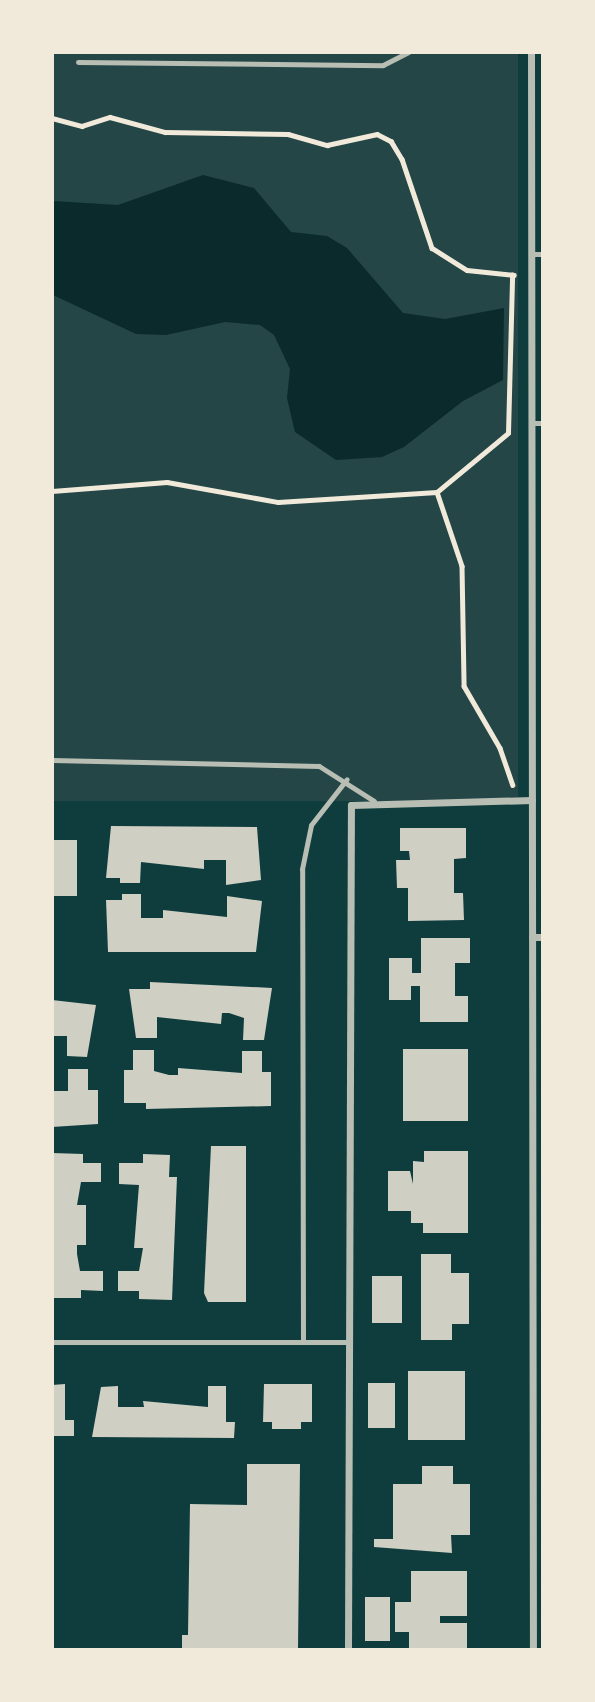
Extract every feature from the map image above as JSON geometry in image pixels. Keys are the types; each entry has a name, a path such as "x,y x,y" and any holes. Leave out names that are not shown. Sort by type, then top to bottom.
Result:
{"street":[{"path":"531,52 532,423 538,594 532,800 538,1276 533,1650"},
{"path":"348,1650 351,805 374,801 532,800"},
{"path":"532,937 542,937"},
{"path":"533,1619 542,1619"}],"lane":[{"path":"78,62 383,65 408,52"},
{"path":"531,254 542,254"},
{"path":"532,423 542,423"},
{"path":"52,760 271,760 319,766 347,779 374,801"},
{"path":"303,1342 302,869 311,825 347,779"},
{"path":"52,1342 348,1342"}],"path":[{"path":"52,118 82,126 110,117 165,132 288,134 327,145 377,134 391,141 402,159 432,248 467,270 532,275"},
{"path":"52,491 167,482 278,502 437,492 500,444 512,417 512,275"},
{"path":"437,492 463,566 464,686 500,748 517,800"}],"shaded area":[{"path":"52,53 518,53 518,801 52,801"},
{"path":"203,175 254,188 291,232 327,236 347,248 403,313 445,319 504,308 503,380 463,401 404,447 382,457 336,460 295,432 287,398 290,369 274,335 260,325 225,322 166,335 136,334 53,295 53,201 118,205"}],"building":[{"path":"111,826 257,827 261,880 226,885 226,860 204,860 204,869 141,862 140,883 120,883 120,878 106,878"},
{"path":"400,828 466,828 466,858 454,859 454,893 463,893 464,920 408,921 408,888 397,888 396,860 410,860 409,851 400,851"},
{"path":"52,840 77,840 77,896 52,896"},
{"path":"122,894 141,894 141,918 163,918 163,910 227,917 227,896 262,901 256,952 108,952 106,900 122,900"},
{"path":"421,938 470,938 470,963 455,963 455,996 468,996 468,1022 420,1022 420,986 411,986 411,1000 389,1000 389,958 412,958 412,973 421,973"},
{"path":"150,982 272,988 264,1040 243,1040 244,1018 229,1013 222,1013 221,1024 157,1017 157,1038 136,1038 129,989 150,989"},
{"path":"52,1000 96,1005 87,1057 67,1056 67,1036 52,1036"},
{"path":"403,1049 468,1049 468,1121 403,1121"},
{"path":"133,1050 154,1050 154,1071 169,1075 178,1075 178,1068 242,1073 242,1051 262,1051 262,1072 271,1072 271,1106 146,1109 146,1103 124,1103 124,1070 133,1070"},
{"path":"68,1069 88,1069 88,1090 98,1090 98,1124 52,1127 52,1091 68,1091"},
{"path":"211,1146 246,1146 246,1302 208,1302 204,1293"},
{"path":"424,1151 468,1151 468,1233 423,1233 423,1223 411,1223 411,1211 388,1211 388,1171 410,1171 413,1184 413,1161 424,1162"},
{"path":"52,1153 83,1154 83,1163 101,1163 101,1182 81,1182 77,1205 86,1205 86,1245 77,1245 77,1254 80,1271 103,1271 103,1291 81,1290 81,1298 52,1298"},
{"path":"143,1154 170,1155 169,1177 177,1177 172,1300 139,1299 139,1291 118,1291 118,1271 139,1271 143,1248 134,1248 139,1185 119,1184 119,1163 143,1163"},
{"path":"421,1254 451,1254 451,1273 469,1273 469,1324 452,1324 452,1340 421,1340"},
{"path":"372,1276 402,1276 402,1323 372,1323"},
{"path":"408,1371 465,1371 465,1440 408,1440"},
{"path":"368,1383 395,1383 395,1428 368,1428"},
{"path":"65,1384 65,1420 74,1420 74,1436 52,1436 52,1385"},
{"path":"264,1384 312,1384 312,1422 301,1422 301,1429 272,1429 272,1422 263,1422"},
{"path":"118,1386 118,1407 144,1407 143,1401 208,1407 208,1386 226,1386 226,1422 235,1422 234,1438 92,1437 101,1387"},
{"path":"247,1464 300,1464 298,1650 182,1650 182,1635 188,1635 190,1504 247,1505"},
{"path":"422,1466 453,1466 453,1484 470,1484 470,1535 451,1535 452,1553 374,1547 374,1539 393,1539 393,1484 422,1484"},
{"path":"411,1571 467,1571 467,1616 440,1616 440,1623 467,1623 467,1650 409,1650 409,1632 395,1632 395,1602 411,1602"},
{"path":"365,1597 390,1597 390,1641 365,1641"}]}
